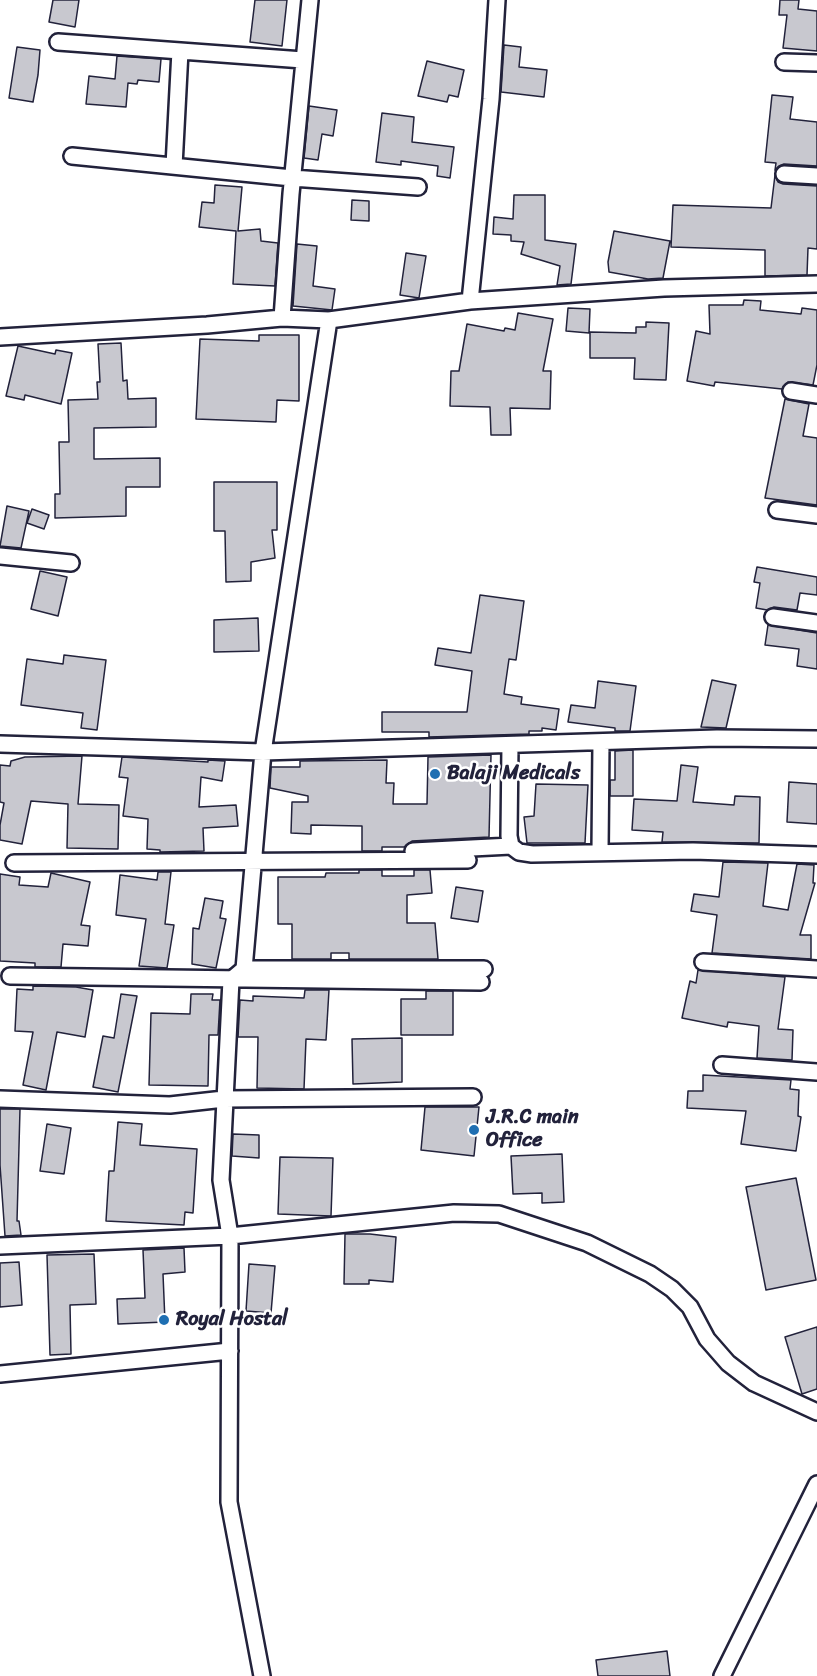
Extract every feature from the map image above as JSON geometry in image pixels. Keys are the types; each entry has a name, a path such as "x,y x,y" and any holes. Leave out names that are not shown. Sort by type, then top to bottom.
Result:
{"street":[{"path":"282,318 292,178 310,0"},
{"path":"470,301 491,99 497,0"},
{"path":"58,42 303,60"},
{"path":"174,166 180,51"},
{"path":"784,62 817,63"},
{"path":"72,156 292,178 418,187"},
{"path":"784,174 817,176"},
{"path":"0,337 207,325 282,318 329,320 470,301 664,288 817,284"},
{"path":"262,1676 230,1503 230,1236 221,1180 225,1096 231,980 244,969 261,858 263,752 329,320"},
{"path":"791,391 817,395"},
{"path":"777,510 817,515"},
{"path":"0,556 70,563"},
{"path":"773,617 817,623"},
{"path":"0,744 263,752 717,738 817,739"},
{"path":"600,851 601,742"},
{"path":"510,745 509,836 512,846 519,852 532,854 693,851 817,855"},
{"path":"261,858 512,846"},
{"path":"14,863 261,858 468,860"},
{"path":"704,963 817,969"},
{"path":"10,976 231,980 483,976 244,969"},
{"path":"722,1065 817,1072"},
{"path":"0,1099 170,1105 225,1096 473,1093"},
{"path":"0,1246 230,1236 454,1213 499,1214 587,1243 650,1274 665,1284 690,1308 707,1339 728,1363 754,1383 817,1412"},
{"path":"0,1374 230,1352"},
{"path":"722,1676 817,1484"}],"building":[{"path":"53,0 79,0 75,27 49,22"},
{"path":"255,0 287,0 282,46 250,42"},
{"path":"780,0 799,0 798,9 817,11 817,51 783,48 787,15 779,15"},
{"path":"504,45 521,47 519,67 547,70 544,97 501,92"},
{"path":"17,47 40,50 33,102 9,98"},
{"path":"117,56 161,59 159,82 138,80 137,84 128,83 126,107 86,104 89,76 115,79"},
{"path":"427,61 464,70 458,97 449,95 447,102 418,96"},
{"path":"772,95 793,97 790,119 817,122 817,166 784,164 775,170 776,163 765,162"},
{"path":"309,106 337,110 333,136 322,134 318,160 304,158"},
{"path":"382,113 414,117 412,142 454,147 450,178 437,176 438,166 401,161 401,165 376,162"},
{"path":"775,175 778,182 783,184 817,186 817,249 808,248 807,275 765,276 765,250 671,247 673,205 771,208"},
{"path":"215,185 242,187 238,231 260,229 261,241 278,243 275,286 233,284 236,231 199,227 202,202 214,203"},
{"path":"514,195 545,195 545,240 576,244 571,284 557,285 560,266 521,254 524,242 511,241 511,235 493,234 494,217 513,219"},
{"path":"352,200 369,201 369,221 351,220"},
{"path":"614,231 670,241 663,278 648,279 609,272 608,262"},
{"path":"297,244 317,246 313,286 335,289 332,310 293,306"},
{"path":"406,253 426,256 419,298 400,295"},
{"path":"744,300 761,301 760,310 801,314 802,308 817,310 817,365 813,385 788,382 782,389 715,382 714,386 687,381 696,331 710,334 709,305 743,305"},
{"path":"568,308 590,309 589,333 566,331"},
{"path":"518,313 553,319 543,371 551,371 550,409 510,408 511,435 491,435 490,407 450,406 451,371 459,371 467,324 504,331 505,328 515,330"},
{"path":"646,322 669,323 666,380 634,379 635,358 590,358 590,332 636,333 636,327 646,327"},
{"path":"259,335 299,335 299,401 277,400 276,422 196,419 200,339 259,341"},
{"path":"121,343 123,381 127,380 128,399 156,398 156,427 94,428 94,459 160,458 160,487 126,487 126,516 55,518 55,494 60,494 59,442 69,442 68,400 98,399 97,382 100,382 98,344"},
{"path":"18,346 55,354 56,350 72,353 61,404 25,395 24,400 6,396"},
{"path":"785,399 809,404 803,436 817,438 817,505 765,498"},
{"path":"214,482 277,482 277,530 272,530 275,558 251,562 251,581 226,582 225,531 214,531"},
{"path":"7,506 29,511 21,548 0,546"},
{"path":"32,509 49,515 44,529 27,523"},
{"path":"757,567 817,577 817,595 800,593 797,610 774,607 767,610 756,608 760,583 754,582"},
{"path":"40,571 67,577 58,616 31,609"},
{"path":"480,595 524,601 516,660 509,659 504,694 522,697 521,704 559,709 556,730 542,728 542,731 529,731 529,734 429,737 429,732 382,732 382,712 467,712 472,671 435,665 438,648 471,653"},
{"path":"258,618 259,651 214,652 214,620"},
{"path":"768,625 817,633 817,669 797,666 799,649 765,645"},
{"path":"64,655 106,660 97,730 81,728 83,713 21,705 27,659 63,664"},
{"path":"712,680 736,685 726,728 701,727"},
{"path":"598,681 636,686 630,731 615,731 615,728 568,722 571,705 595,708"},
{"path":"633,750 633,796 610,796 610,780 615,780 615,751"},
{"path":"491,755 489,837 412,841 404,847 382,847 382,851 362,851 362,826 311,825 311,834 291,833 292,802 308,802 308,796 270,788 271,767 300,767 300,761 387,760 386,783 394,783 393,804 427,804 428,757"},
{"path":"82,756 78,804 119,805 118,849 67,848 68,804 31,801 22,844 0,840 4,803 0,802 0,765 10,766 11,761 25,757"},
{"path":"122,757 225,761 222,781 201,777 199,807 236,805 238,826 203,828 204,851 160,852 160,850 147,849 148,819 123,816 128,778 119,777"},
{"path":"681,765 698,767 693,802 734,805 735,796 760,797 759,843 662,842 663,832 632,830 634,799 677,801"},
{"path":"789,782 817,784 817,824 787,822"},
{"path":"536,784 588,785 585,843 527,843 524,817 534,816"},
{"path":"723,862 768,863 763,906 788,910 797,864 814,865 813,883 815,883 800,935 811,935 811,959 712,953 717,915 691,911 694,894 719,897"},
{"path":"359,870 382,870 382,876 414,876 414,870 430,870 432,893 407,895 407,923 435,923 438,959 349,959 349,953 331,953 331,959 292,959 292,924 278,924 278,877 325,877 326,873 359,873"},
{"path":"158,872 171,872 165,924 174,925 167,968 139,966 146,919 116,915 120,875 157,880"},
{"path":"51,873 90,882 81,925 90,926 88,946 63,944 61,967 35,967 35,963 0,961 0,874 20,877 19,885 48,887"},
{"path":"456,887 483,891 478,922 451,918"},
{"path":"205,898 223,901 220,918 226,919 216,968 192,964 193,928 199,929"},
{"path":"698,970 785,977 778,1029 793,1030 792,1060 757,1058 759,1026 728,1022 727,1027 682,1018 690,981 696,983"},
{"path":"33,986 76,987 93,990 85,1037 57,1032 46,1090 23,1085 33,1032 15,1031 17,989 33,990"},
{"path":"305,990 329,990 326,1040 306,1039 304,1089 257,1088 258,1037 238,1037 240,1000 253,1001 253,996 304,998"},
{"path":"426,991 453,991 453,1035 401,1035 401,999 426,999"},
{"path":"121,994 137,996 118,1092 93,1087 103,1036 114,1038"},
{"path":"191,994 213,994 212,1000 220,1000 218,1035 209,1035 208,1086 149,1085 151,1013 190,1014"},
{"path":"402,1038 402,1082 353,1084 352,1039"},
{"path":"703,1075 791,1080 790,1089 799,1090 798,1116 801,1117 796,1151 741,1144 746,1111 687,1108 688,1091 703,1091"},
{"path":"425,1107 479,1107 474,1156 421,1150"},
{"path":"0,1109 20,1109 17,1221 19,1221 21,1235 5,1236 0,1165"},
{"path":"118,1122 142,1124 140,1145 197,1149 193,1213 185,1212 184,1225 106,1221 109,1171 114,1171"},
{"path":"47,1124 71,1128 64,1174 40,1171"},
{"path":"233,1134 259,1135 259,1158 232,1156"},
{"path":"562,1154 564,1202 542,1203 542,1193 513,1194 511,1156"},
{"path":"280,1157 333,1158 331,1216 278,1214"},
{"path":"796,1178 816,1280 766,1290 746,1187"},
{"path":"345,1234 396,1237 393,1282 369,1280 369,1284 344,1284"},
{"path":"184,1248 185,1272 163,1274 165,1322 118,1324 117,1299 145,1298 143,1250"},
{"path":"94,1254 96,1304 70,1305 71,1354 50,1355 47,1255"},
{"path":"19,1262 22,1305 0,1307 0,1263"},
{"path":"249,1264 275,1266 271,1313 246,1311"},
{"path":"817,1327 817,1389 802,1394 785,1337"},
{"path":"667,1651 670,1676 598,1676 596,1660"}],"place":[{"name":"Balaji Medicals","path":"435,774"},
{"name":"J.R.C main Office","path":"474,1130"},
{"name":"Royal Hostal","path":"164,1320"}]}
